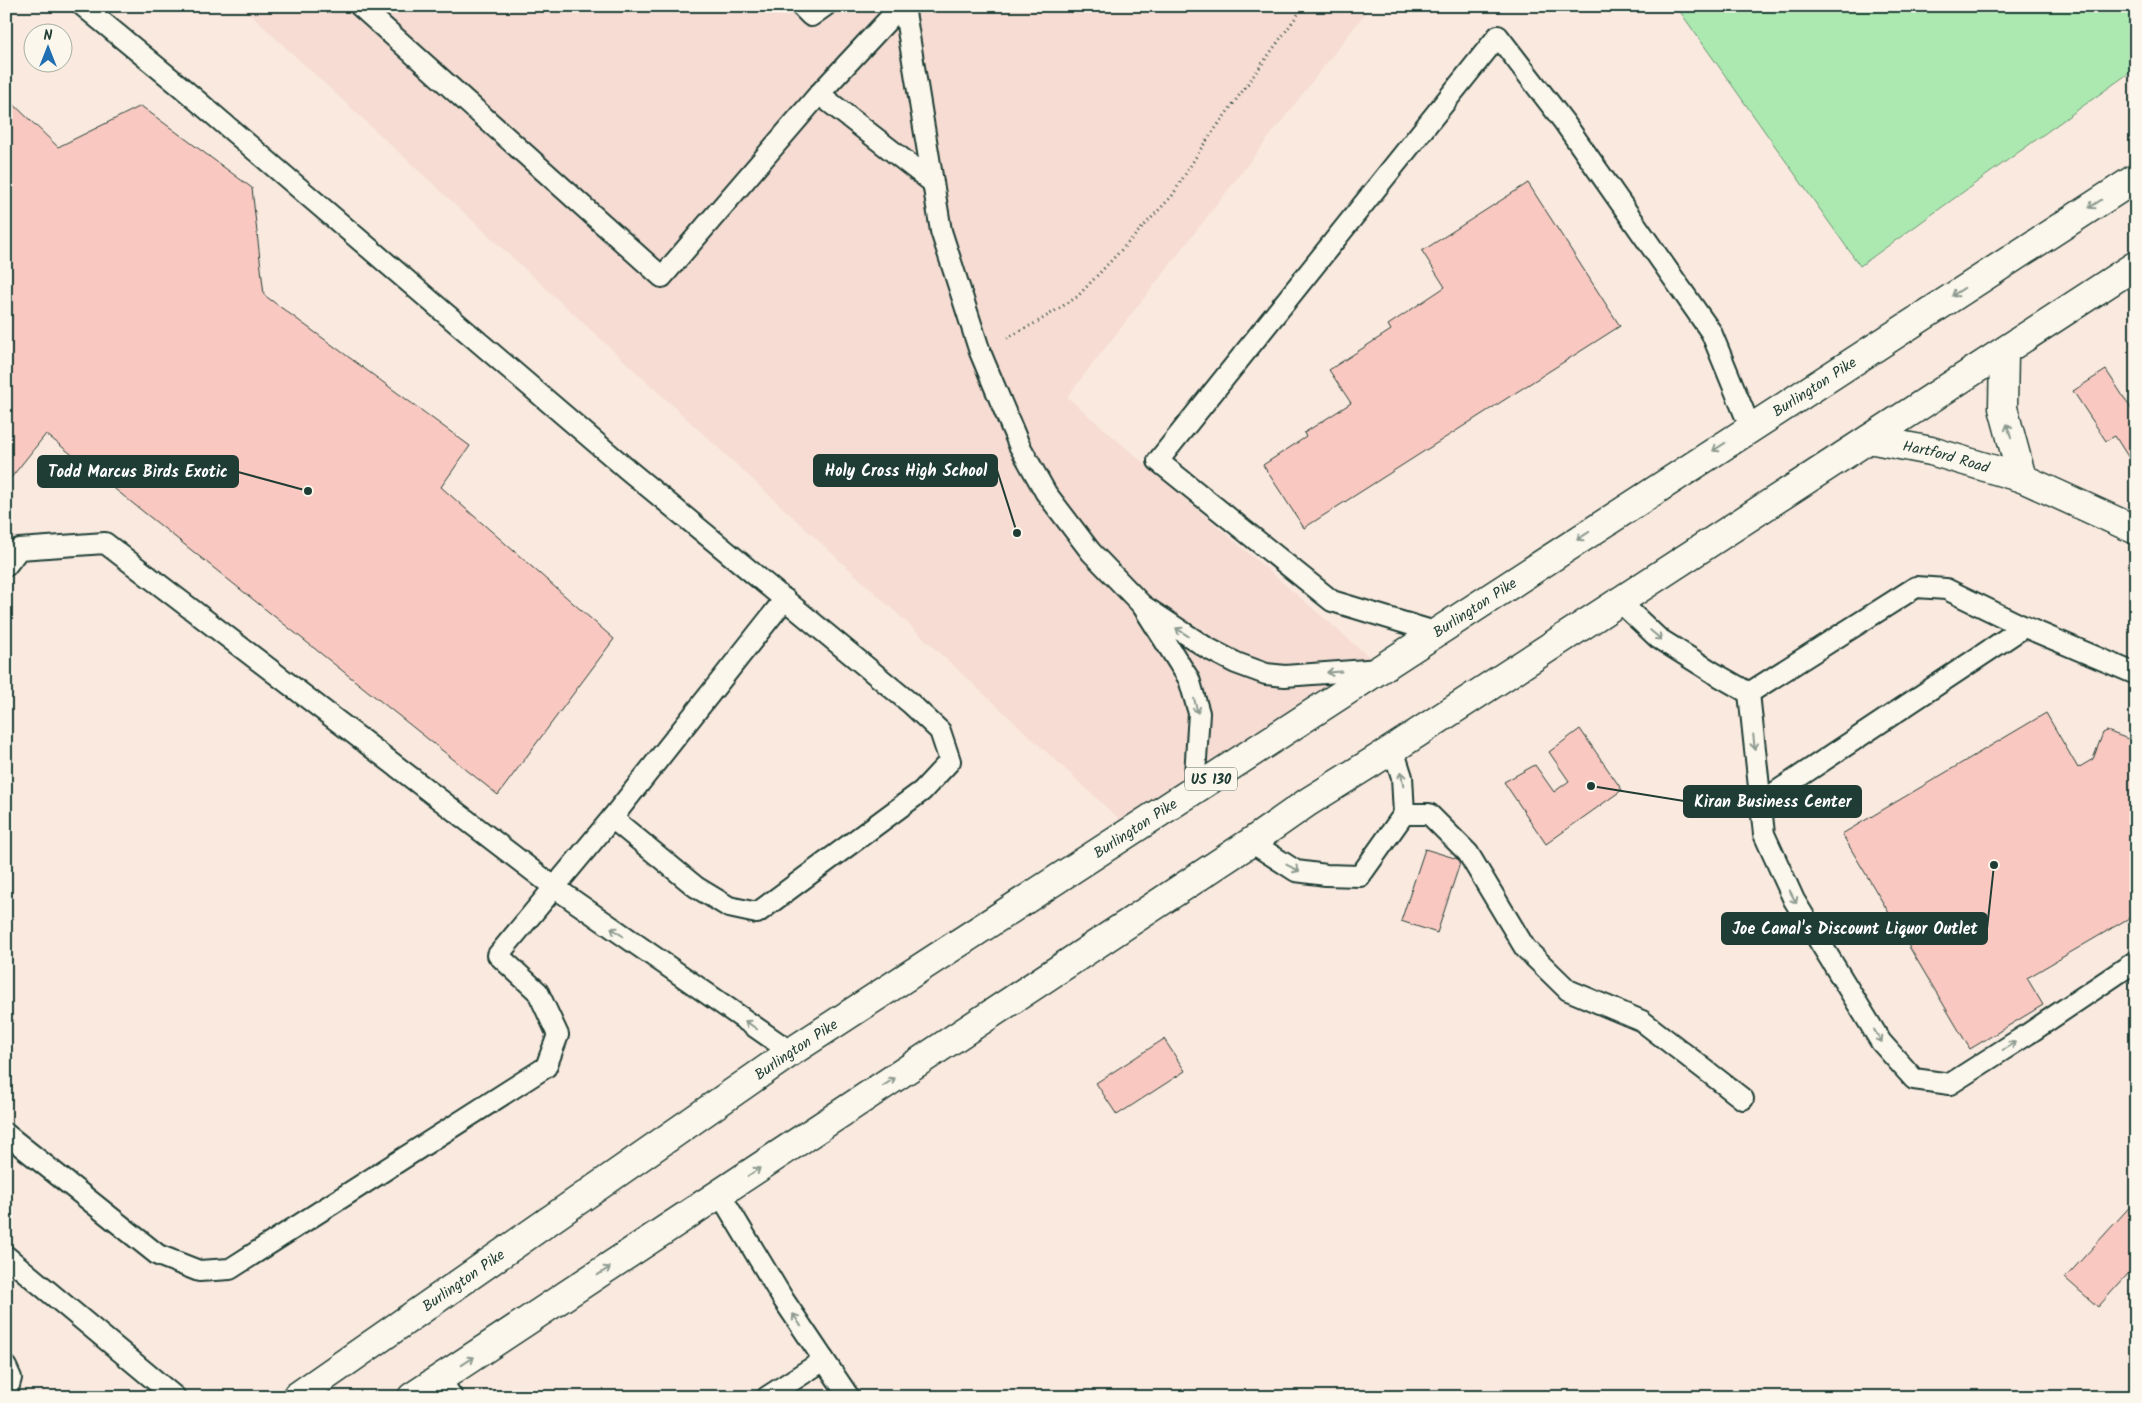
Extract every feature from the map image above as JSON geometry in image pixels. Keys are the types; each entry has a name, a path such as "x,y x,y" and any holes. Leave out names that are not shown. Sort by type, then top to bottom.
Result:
{"main road":[{"name":"Burlington Pike","path":"296,1397 791,1052 1750,427 2136,178"},
{"path":"412,1397 446,1388 720,1194 1252,842 1308,802 1393,749 2136,266"},
{"path":"2004,352 2003,408 2022,478"},
{"name":"Hartford Road","path":"1869,439 1931,451 2022,478 2136,530"}],"lane":[{"path":"83,6 180,86 628,470 910,703 940,731 950,761 922,791 757,913 728,906 696,887 612,818"},
{"path":"360,6 662,278 819,94 903,6"},
{"path":"801,6 812,16 825,6"},
{"path":"903,6 914,55 941,231 980,352 1019,445 1046,493 1091,552 1142,605 1189,679 1199,713 1194,790"},
{"path":"1435,632 1332,601 1158,461 1498,36 1564,122 1711,332 1750,427"},
{"path":"819,94 932,182"},
{"path":"6,566 19,549 105,543 554,887 791,1052"},
{"path":"1750,693 1916,587 1946,589 2024,627 2136,674"},
{"path":"6,1134 158,1255 199,1271 230,1269 546,1067 558,1035 538,992 498,954 612,818 785,599"},
{"path":"1620,602 1658,638 1750,693"},
{"path":"1142,605 1207,648 1236,663 1266,674 1284,676 1382,668"},
{"path":"1760,802 2024,627"},
{"path":"1750,693 1764,834 1794,900 1881,1042 1914,1079 1950,1084 2136,961"},
{"path":"1252,842 1296,871 1326,875 1360,876 1404,814 1402,778 1393,749"},
{"path":"1404,814 1429,814 1468,853 1525,948 1568,990 1642,1021 1743,1098"},
{"path":"720,1194 783,1299 849,1397"},
{"path":"6,1256 175,1397"},
{"path":"767,1397 824,1360"},
{"path":"6,1367 10,1378 6,1396"}],"path":[{"path":"980,352 1039,321 1076,297 1113,260 1172,196 1202,147 1304,6"}],"shaded area":[{"path":"241,6 1371,6 1067,397 1382,668 1132,831"}],"green space":[{"path":"1676,6 2136,6 2136,68 1860,266"}],"building":[{"path":"6,97 58,147 141,106 252,188 264,295 470,446 441,487 614,639 498,795 46,434 6,484"},
{"path":"1528,183 1620,326 1304,528 1263,465 1306,437 1304,433 1351,403 1329,370 1391,330 1388,325 1445,287 1422,251"},
{"path":"2106,370 2136,416 2136,461 2132,463 2115,436 2106,441 2073,391"},
{"path":"2046,713 2078,768 2093,759 2103,733 2107,731 2136,742 2136,914 2027,978 2043,1005 1970,1049 1842,834"},
{"path":"1580,729 1622,790 1546,844 1504,782 1535,765 1554,792 1569,781 1549,752"},
{"path":"1425,849 1461,860 1437,933 1401,921"},
{"path":"1164,1039 1185,1071 1117,1115 1096,1083"},
{"path":"2136,1200 2136,1265 2098,1307 2065,1278"}],"place":[{"name":"Todd Marcus Birds Exotic","path":"308,491"},
{"name":"Holy Cross High School","path":"1017,533"},
{"name":"Kiran Business Center","path":"1591,786"},
{"name":"Joe Canal's Discount Liquor Outlet","path":"1994,865"}]}
